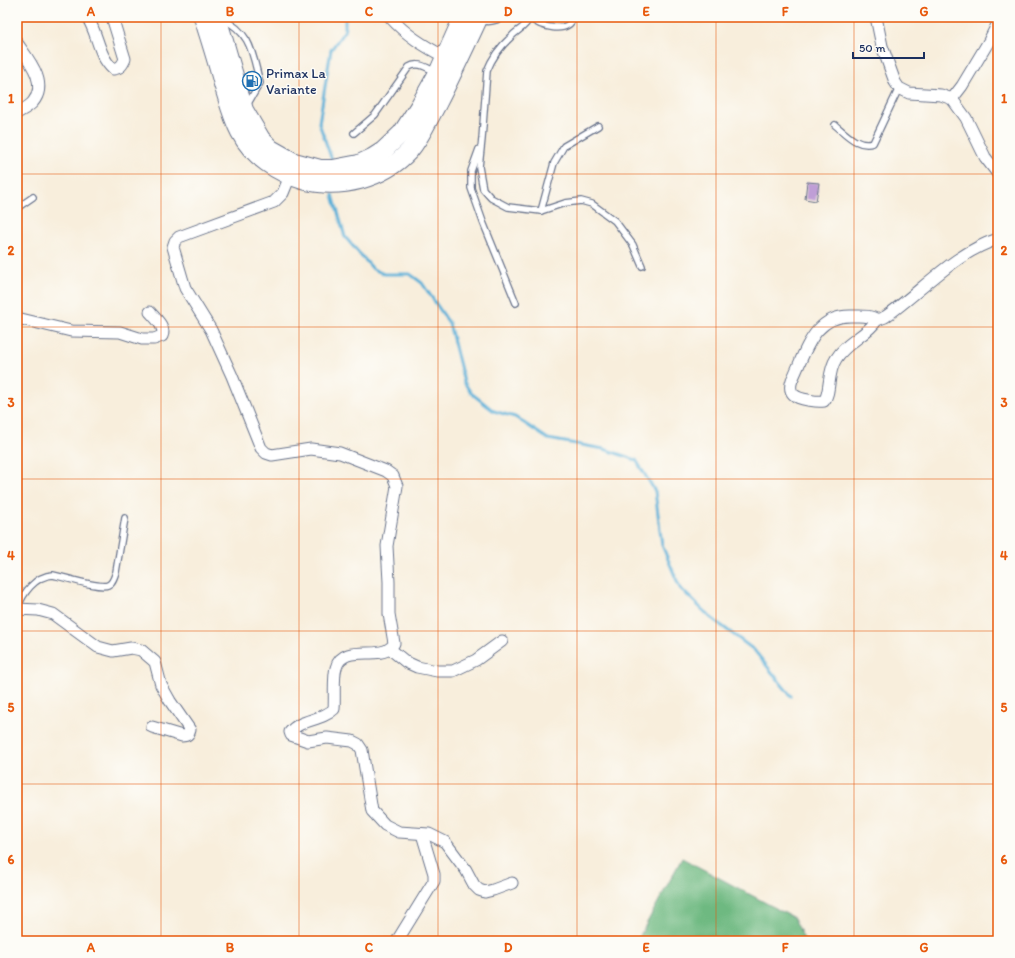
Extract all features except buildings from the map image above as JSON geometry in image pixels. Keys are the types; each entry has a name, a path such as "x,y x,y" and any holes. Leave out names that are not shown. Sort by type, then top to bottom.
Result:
{"highway":[{"path":"203,17 228,105 240,132 255,152 265,161 290,176 321,184 349,183 373,176 398,161 409,150 420,136 458,64 473,18"},
{"path":"218,17 244,110 261,140 271,149 294,162 320,169 333,169 359,164 383,151 397,138 420,105 441,65 473,18"}],"street":[{"path":"87,17 92,24 106,63 112,69 118,69 122,66 125,59 112,17"},
{"path":"390,17 441,65"},
{"path":"876,17 882,46 892,77 899,88 909,93 941,95 952,99 966,118 985,157 998,174"},
{"path":"952,99 962,86 998,23"},
{"path":"17,43 35,68 39,89 33,103 19,114"},
{"path":"290,176 283,193 274,202 178,237 173,247 185,288 211,330 232,376 261,448 266,453 272,455 312,449 340,453 386,471 393,476 397,486 388,546 389,614 394,643 390,649 383,651 346,654 336,668 334,709 328,715 294,727 290,732 291,736 308,741 327,738 352,741 358,744 362,750 372,811 385,825 399,832 435,836 445,842 479,890 485,892 512,883"},
{"path":"877,320 871,317 846,315 828,320 821,326 815,333 792,380 790,385 793,395 804,399 820,402 824,401 828,394 830,372 835,360 844,349 866,332 877,320 893,311 960,257 984,243 998,239"},
{"path":"17,318 71,331 120,332 142,339 154,339 162,336 164,330 150,312"},
{"path":"17,609 38,610 53,614 98,647 113,651 130,648 141,650 155,662 161,685 187,725 190,733 187,736 182,736 152,727"},
{"path":"390,649 406,662 417,667 437,671 452,671 476,660 502,640"},
{"path":"397,941 434,881 434,874 422,834"}],"lane":[{"path":"218,17 236,27 250,44 260,83 244,110"},
{"path":"473,18 487,22 503,17"},
{"path":"574,17 572,22 566,27 560,28 552,27 528,18 524,26 501,47 490,63 487,71 479,168 483,189 491,198 508,207 541,211 565,203 581,201 592,204 615,221 633,245 642,266"},
{"path":"354,133 375,115 409,67 418,64 441,65"},
{"path":"835,125 855,142 868,144 873,142 899,88"},
{"path":"541,211 554,163 564,146 598,126"},
{"path":"482,139 471,171 471,188 483,222 516,303"},
{"path":"17,208 33,197"},
{"path":"17,609 19,602 28,590 40,578 46,576 53,575 101,586 109,585 113,581 116,572 125,518"}],"green space":[{"path":"682,858 794,918 805,941 637,941"}],"waterway":[{"path":"333,163 319,123 331,50 345,30 345,17"},
{"path":"333,195 345,237 373,269 384,274 410,274 422,283 449,323 464,382 471,393 494,411 515,417 548,439 604,449 636,460 655,491 662,545 680,588 710,617 754,650 791,696"}],"place":[{"name":"Primax La Variante","path":"252,81"}]}
